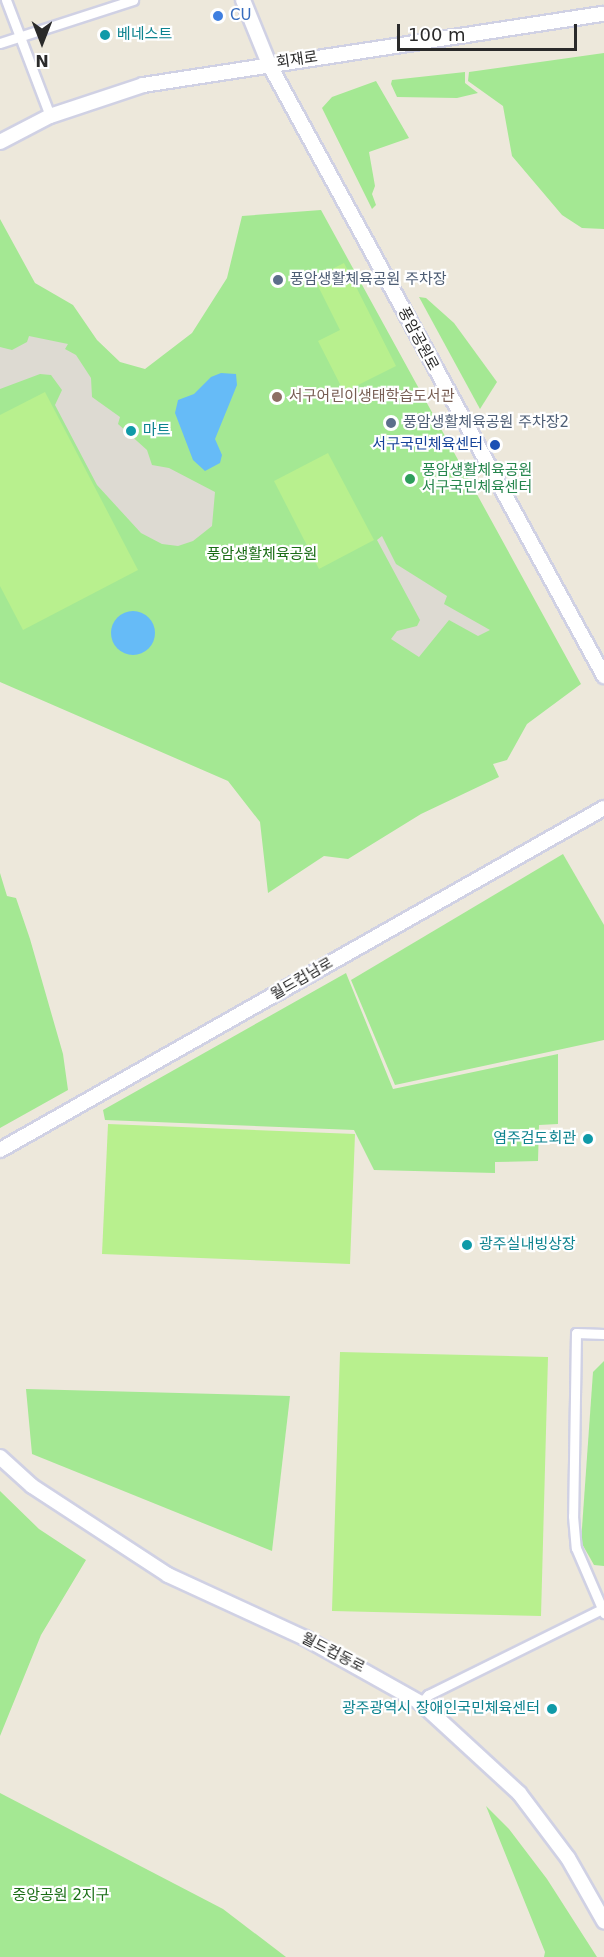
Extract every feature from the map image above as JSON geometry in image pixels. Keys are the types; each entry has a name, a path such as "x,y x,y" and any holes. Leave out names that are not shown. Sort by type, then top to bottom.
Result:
{"street":[{"path":"6,0 50,116"},
{"path":"0,43 18,34 133,0"},
{"name":"풍암공원로","path":"243,0 269,64 604,676"},
{"name":"회재로","path":"0,142 50,116 143,86 269,64 604,15"},
{"name":"월드컵남로","path":"0,1150 604,808"},
{"path":"421,1703 428,1695 603,1611 584,1571 573,1535 576,1333 604,1334"},
{"name":"월드컵동로","path":"0,1457 32,1486 168,1575 314,1642 421,1703 519,1793 568,1858 604,1921"}],"green space":[{"path":"604,53 604,229 582,228 562,215 512,156 503,106 468,81 469,72"},
{"path":"465,72 465,83 478,93 457,98 397,97 391,84 392,80"},
{"path":"376,81 409,138 369,152 375,186 372,194 376,205 372,209 322,108 332,97"},
{"name":"풍암생활체육공원","path":"321,210 581,684 527,724 507,760 493,764 499,777 421,814 348,859 324,856 268,893 260,822 228,781 0,682 0,219 35,283 73,305 97,340 120,362 145,369 192,333 227,278 242,216"},
{"path":"344,263 396,366 344,392 318,341 340,330 314,278"},
{"path":"419,297 426,298 454,323 497,382 480,409"},
{"path":"45,392 138,570 23,630 0,586 0,415"},
{"path":"328,453 374,540 319,569 274,481"},
{"path":"563,854 604,925 604,1040 395,1085 351,980"},
{"path":"0,873 7,896 16,898 30,939 63,1054 68,1090 0,1128"},
{"path":"346,973 393,1089 558,1054 558,1124 539,1125 538,1161 495,1162 495,1173 374,1170 354,1130 105,1120 103,1110"},
{"path":"108,1124 355,1134 350,1264 102,1254"},
{"path":"340,1352 548,1357 541,1616 332,1611"},
{"path":"604,1361 604,1566 594,1565 581,1542 593,1372"},
{"path":"26,1389 290,1396 272,1551 32,1454"},
{"path":"0,1491 39,1529 86,1560 41,1635 0,1736"},
{"name":"중앙공원 2지구","path":"0,1793 223,1909 286,1957 0,1957"},
{"path":"486,1806 509,1829 547,1879 597,1957 544,1957 545,1952"}],"shaded area":[{"path":"29,336 68,344 65,349 76,355 91,378 92,397 120,417 118,424 147,450 152,465 169,468 215,492 212,526 193,541 178,546 162,544 141,533 97,485 55,405 62,390 51,375 40,374 0,389 0,347 12,350 27,342"},
{"path":"382,536 396,564 447,596 444,604 490,630 478,636 449,620 419,657 391,639 397,631 417,626 420,620 377,540"}],"water":[{"path":"221,373 236,374 237,385 215,439 222,455 220,463 205,471 193,460 175,413 178,400 194,394 211,377"},
{"path":"133,611 149,617 155,633 149,649 133,655 117,649 111,633 117,617"}],"place":[{"name":"CU","path":"218,16"},
{"name":"베네스트","path":"105,35"},
{"name":"풍암생활체육공원 주차장","path":"278,280"},
{"name":"서구어린이생태학습도서관","path":"277,397"},
{"name":"풍암생활체육공원 주차장2","path":"391,423"},
{"name":"마트","path":"131,431"},
{"name":"서구국민체육센터","path":"495,445"},
{"name":"풍암생활체육공원 서구국민체육센터","path":"410,479"},
{"name":"염주검도회관","path":"588,1139"},
{"name":"광주실내빙상장","path":"467,1245"},
{"name":"광주광역시 장애인국민체육센터","path":"552,1709"}]}
